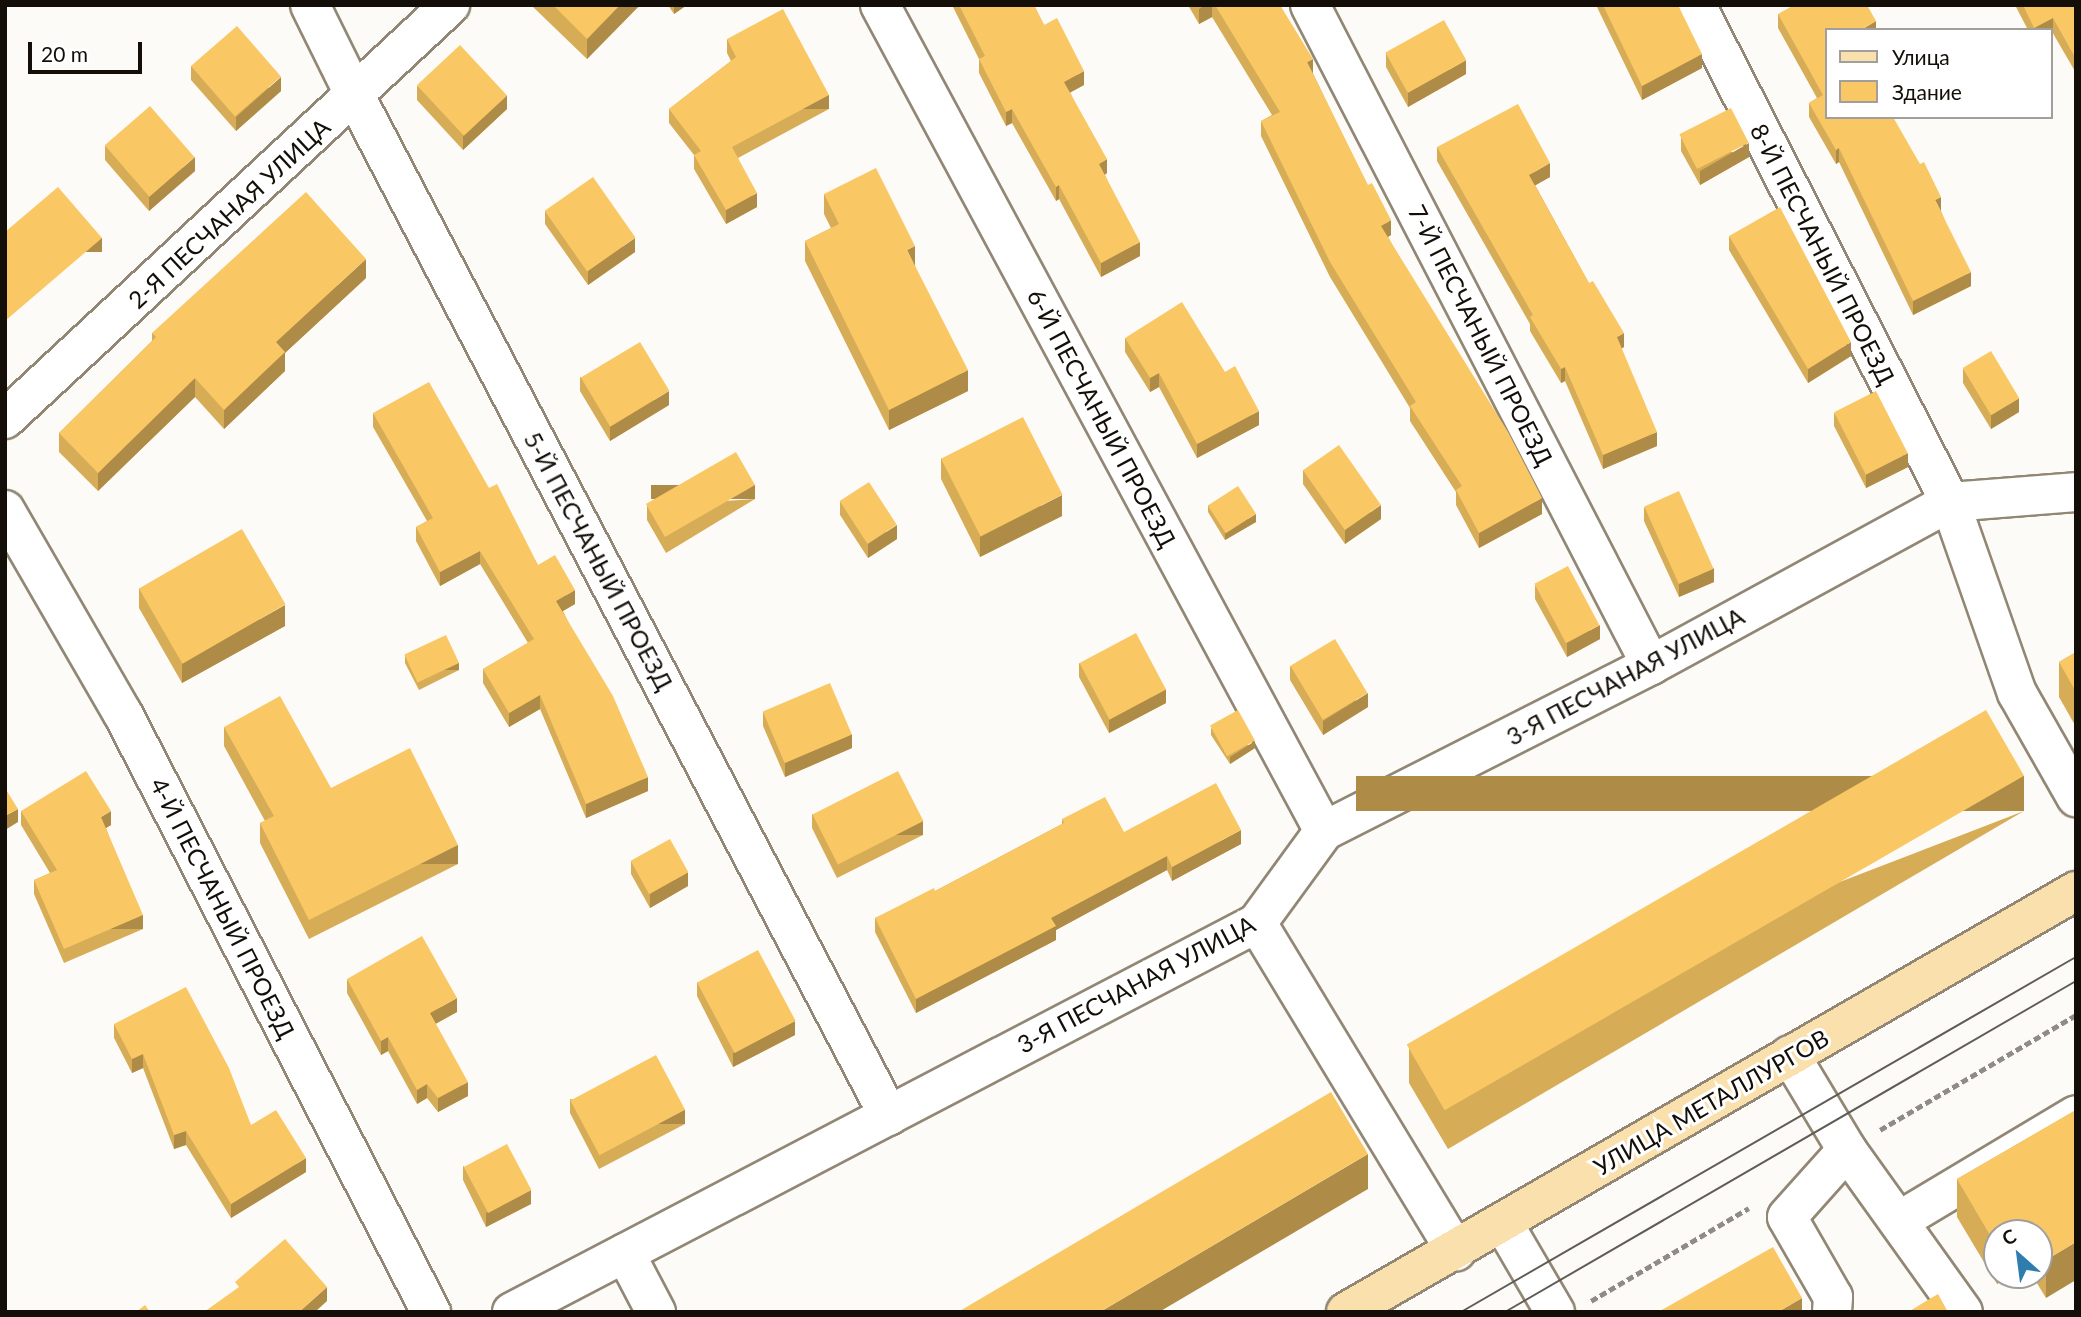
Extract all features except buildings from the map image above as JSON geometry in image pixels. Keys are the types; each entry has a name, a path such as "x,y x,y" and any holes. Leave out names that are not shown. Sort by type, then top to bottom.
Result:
{"main road":[{"name":"УЛИЦА МЕТАЛЛУРГОВ","path":"1346,1312 1456,1251 2076,891"}],"street":[{"name":"5-Й ПЕСЧАНЫЙ ПРОЕЗД","path":"310,5 355,96 889,1116"},
{"name":"2-Я ПЕСЧАНАЯ УЛИЦА","path":"5,419 450,5"},
{"name":"6-Й ПЕСЧАНЫЙ ПРОЕЗД","path":"880,5 1324,831"},
{"name":"7-Й ПЕСЧАНЫЙ ПРОЕЗД","path":"1310,5 1651,665"},
{"name":"8-Й ПЕСЧАНЫЙ ПРОЕЗД","path":"1696,5 1950,502 2017,693 2076,797"},
{"name":"3-Я ПЕСЧАНАЯ УЛИЦА","path":"512,1312 1257,923 1324,831 1651,665 1950,502 2076,492"},
{"name":"4-Й ПЕСЧАНЫЙ ПРОЕЗД","path":"5,510 123,714 431,1312"},
{"path":"1257,923 1456,1251"},
{"path":"1790,1055 1847,1150 1963,1312"},
{"path":"1899,1221 2076,1115"},
{"path":"1832,1312 1832,1297 1787,1217 1847,1150"},
{"path":"1503,1223 1555,1312"},
{"path":"625,1253 656,1312"}],"tram line":[{"path":"1461,1312 2076,957"},
{"path":"1505,1312 2076,981"}]}
